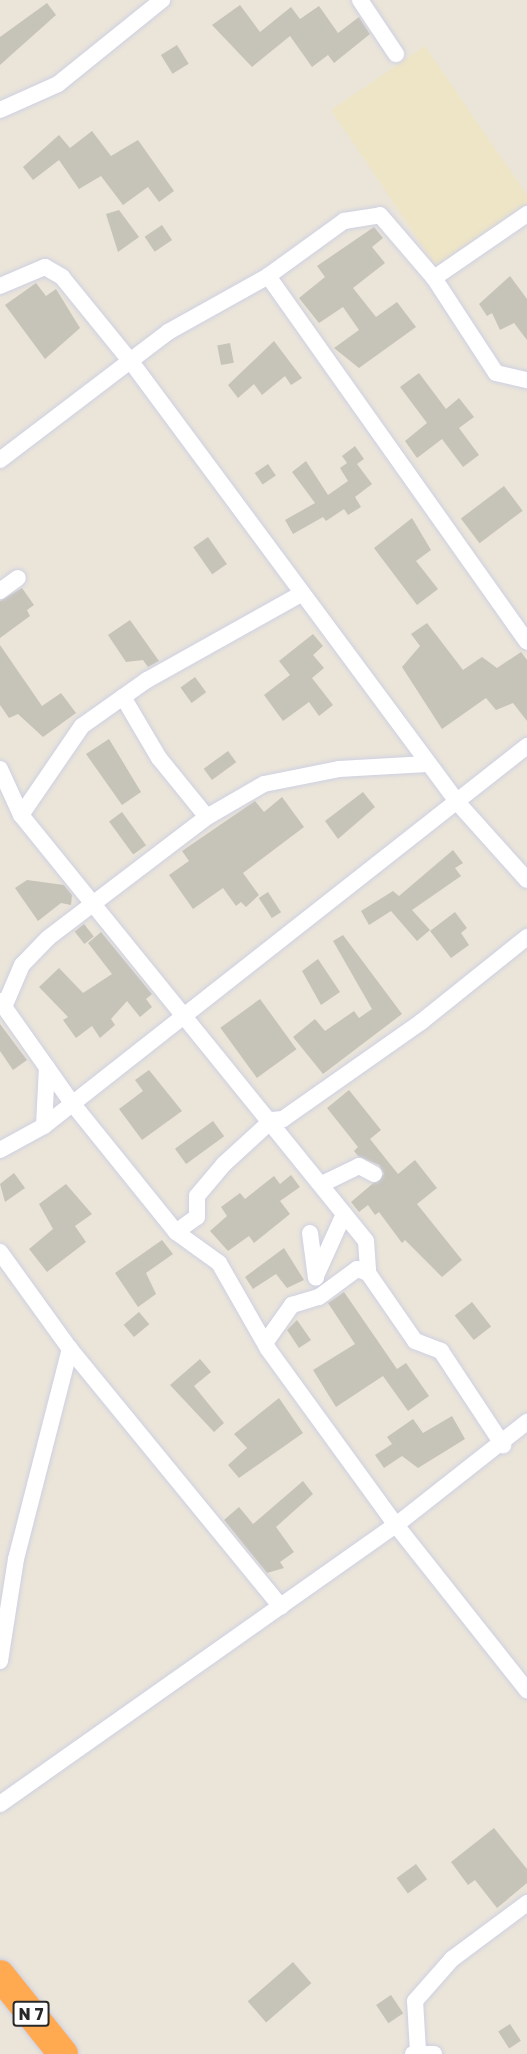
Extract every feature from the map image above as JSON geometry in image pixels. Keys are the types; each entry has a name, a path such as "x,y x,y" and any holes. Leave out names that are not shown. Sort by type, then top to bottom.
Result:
{"highway":[{"name":"N 7","path":"0,1975 63,2054"}],"street":[{"path":"0,110 58,84 162,0"},
{"path":"360,0 396,54"},
{"path":"434,278 527,214"},
{"path":"0,460 212,304 268,276 344,221 380,215 434,278 496,373 527,380"},
{"path":"0,286 45,267 62,277 132,363 299,595 427,764 458,804 527,880"},
{"path":"268,276 527,642"},
{"path":"0,591 18,578"},
{"path":"21,815 82,726 123,697 299,595"},
{"path":"123,697 159,758 207,818"},
{"path":"0,1150 44,1126 458,804 527,746"},
{"path":"427,764 339,769 264,784 207,818 95,900 22,965 2,1004 72,1103 176,1232 219,1263 265,1343 396,1525 527,1690"},
{"path":"0,769 21,815 95,900 366,1241 368,1273 415,1341 441,1351 503,1444"},
{"path":"176,1232 196,1217 197,1196 224,1164 272,1120 283,1119 421,1022 527,937"},
{"path":"44,1126 47,1067"},
{"path":"322,1184 359,1166 374,1173"},
{"path":"316,1276 344,1214"},
{"path":"310,1233 319,1297"},
{"path":"0,1252 70,1349 281,1607"},
{"path":"265,1343 292,1305 319,1297 357,1269 368,1273"},
{"path":"0,1661 16,1559 70,1349"},
{"path":"0,1804 396,1525 503,1444 527,1422"},
{"path":"422,2053 415,2001 452,1959 527,1903"}],"shaded area":[{"path":"425,46 527,195 527,203 436,266 331,110"}],"building":[{"path":"47,3 56,15 0,65 0,37"},
{"path":"240,5 260,32 291,7 300,19 319,6 338,33 359,17 370,34 334,63 328,55 312,67 290,36 252,67 212,25"},
{"path":"177,45 189,64 173,74 161,55"},
{"path":"92,131 111,156 138,140 174,191 159,202 148,187 123,205 101,176 79,189 59,160 33,180 23,167 59,135 70,148"},
{"path":"119,210 139,237 118,252 106,214"},
{"path":"162,225 172,240 155,252 145,237"},
{"path":"374,227 383,238 372,247 385,263 353,288 376,317 397,302 416,327 359,368 334,348 359,330 343,307 319,323 299,298 325,277 317,266"},
{"path":"510,276 527,299 527,340 514,323 500,330 492,313 487,316 479,304"},
{"path":"36,283 46,296 56,289 80,328 45,359 5,305"},
{"path":"274,341 302,378 291,385 285,376 262,395 254,384 238,398 228,385"},
{"path":"230,343 234,363 221,365 217,345"},
{"path":"419,373 446,409 459,398 474,417 459,428 479,455 463,467 442,439 417,458 405,441 427,423 400,387"},
{"path":"355,446 364,459 357,464 372,484 355,497 361,507 348,515 344,509 326,521 323,517 293,534 285,520 315,503 292,472 306,461 328,495 348,481 340,468 347,463 342,456"},
{"path":"268,464 276,476 263,485 255,473"},
{"path":"504,486 523,511 480,543 461,518"},
{"path":"412,518 431,550 416,561 438,589 417,605 374,548"},
{"path":"208,537 227,564 212,574 193,547"},
{"path":"22,588 34,605 27,610 30,616 0,638 0,601"},
{"path":"130,620 159,661 148,667 143,660 126,662 108,635"},
{"path":"427,623 463,670 482,657 497,668 521,652 527,660 527,721 513,703 496,710 486,698 442,729 402,667 420,646 411,634"},
{"path":"313,634 323,646 313,655 324,668 312,678 333,705 319,716 309,702 283,721 264,695 290,675 279,661"},
{"path":"0,645 42,706 61,693 76,713 43,737 18,714 9,718 0,705"},
{"path":"195,677 206,692 192,703 180,688"},
{"path":"109,739 141,792 122,805 86,754"},
{"path":"228,751 236,762 212,780 204,769"},
{"path":"363,792 375,807 338,839 325,821"},
{"path":"282,797 304,827 243,873 259,895 246,907 241,902 236,906 223,888 193,909 169,875 189,861 182,851 255,801 264,812"},
{"path":"122,812 146,845 133,855 109,821"},
{"path":"453,850 463,863 455,868 461,876 412,910 430,930 417,941 391,911 369,925 361,911 393,891 399,896"},
{"path":"27,880 64,885 72,895 71,905 61,903 38,921 15,888"},
{"path":"268,892 281,912 272,918 259,898"},
{"path":"455,912 467,928 461,933 469,945 451,958 430,931"},
{"path":"84,924 94,937 84,944 75,931"},
{"path":"101,932 152,994 146,999 152,1007 140,1017 127,1001 111,1019 115,1025 100,1038 92,1026 76,1038 63,1020 68,1017 39,987 59,968 83,993 112,974 88,943"},
{"path":"343,935 402,1014 323,1074 293,1037 315,1019 325,1031 354,1011 359,1018 372,1009 333,941"},
{"path":"318,959 340,992 321,1005 302,971"},
{"path":"260,999 296,1049 257,1078 220,1028"},
{"path":"0,1024 27,1060 13,1070 0,1051"},
{"path":"149,1070 182,1111 142,1140 119,1109 143,1091 135,1080"},
{"path":"349,1090 381,1130 370,1139 398,1174 415,1160 437,1188 417,1204 462,1260 442,1277 405,1240 402,1243 379,1212 375,1215 368,1205 359,1212 351,1202 384,1174 379,1165 358,1156 354,1151 358,1147 327,1108"},
{"path":"213,1121 224,1136 186,1164 175,1149"},
{"path":"14,1173 25,1188 5,1202 0,1184"},
{"path":"291,1175 300,1187 280,1201 290,1214 254,1243 249,1236 228,1251 210,1231 227,1216 221,1207 240,1193 245,1199 274,1176 280,1184"},
{"path":"66,1184 92,1214 75,1226 86,1242 47,1272 29,1249 53,1229 39,1204"},
{"path":"162,1240 173,1254 146,1273 156,1294 138,1307 115,1273"},
{"path":"284,1248 304,1280 287,1288 276,1274 253,1289 245,1277"},
{"path":"344,1292 397,1369 406,1363 429,1396 408,1411 383,1376 336,1407 313,1370 355,1344 328,1303"},
{"path":"472,1302 491,1326 474,1340 455,1316"},
{"path":"139,1312 149,1324 134,1337 124,1325"},
{"path":"297,1320 311,1340 299,1348 287,1330"},
{"path":"200,1359 211,1372 194,1386 224,1423 214,1432 170,1385"},
{"path":"279,1398 303,1433 239,1478 228,1465 247,1448 234,1434"},
{"path":"452,1416 465,1439 418,1468 402,1456 384,1468 375,1455 392,1444 387,1437 413,1419 423,1433"},
{"path":"303,1481 313,1494 276,1527 294,1552 280,1562 284,1568 267,1573 224,1520 239,1507 253,1524"},
{"path":"494,1828 527,1869 527,1883 497,1908 475,1880 468,1885 451,1862"},
{"path":"416,1864 427,1879 408,1893 397,1878"},
{"path":"293,1962 311,1983 266,2022 248,2001"},
{"path":"391,1995 403,2013 388,2023 376,2005"},
{"path":"510,2024 521,2041 509,2048 498,2032"}]}
